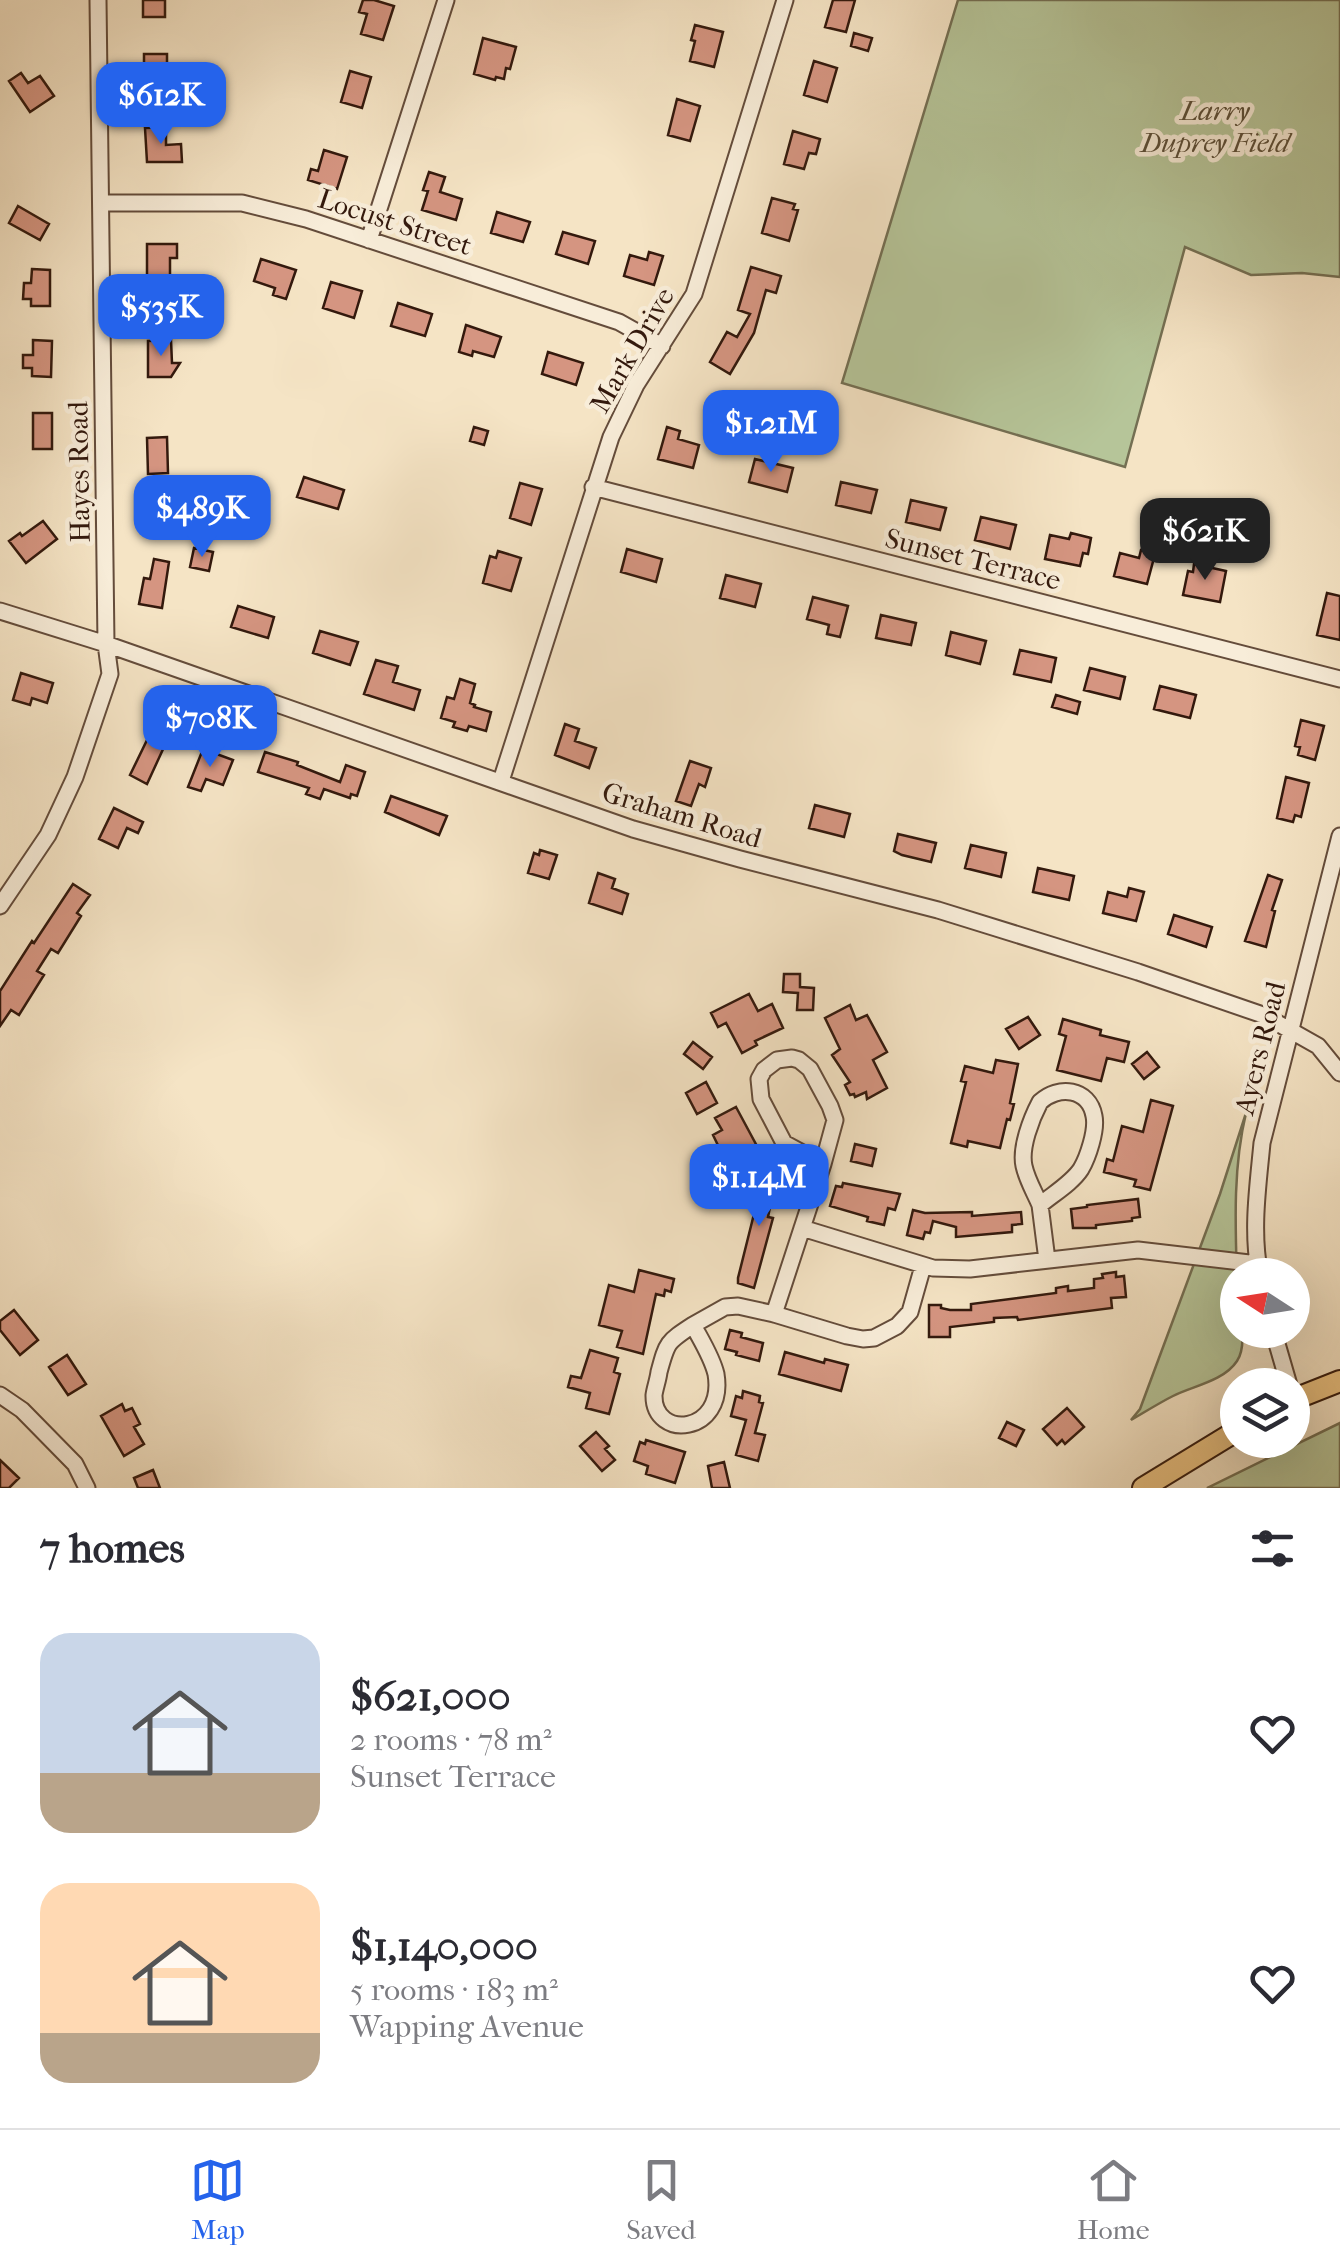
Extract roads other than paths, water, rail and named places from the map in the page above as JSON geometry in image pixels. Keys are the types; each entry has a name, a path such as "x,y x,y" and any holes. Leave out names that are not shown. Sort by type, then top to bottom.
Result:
{"main road":[{"path":"1310,1392 1340,1381"},
{"path":"1142,1488 1220,1441"}],"street":[{"name":"Hayes Road","path":"0,906 48,835 76,777 110,674 106,644 98,0"},
{"path":"370,240 446,0"},
{"name":"Mark Drive","path":"501,781 611,437 636,386 694,294 785,0"},
{"name":"Locust Street","path":"101,203 242,203 306,219 619,322 662,346"},
{"name":"Sunset Terrace","path":"593,487 1340,680"},
{"name":"Graham Road","path":"0,610 633,828 740,860 938,910 1263,1015 1318,1046 1340,1073"},
{"name":"Ayers Road","path":"1259,1258 1257,1190 1262,1142 1340,836"},
{"path":"774,1314 824,1164 834,1127 834,1112 810,1069 792,1058 777,1060 764,1070 760,1079 761,1099 784,1143 824,1164"},
{"path":"1040,1205 1080,1169 1093,1131 1092,1108 1074,1092 1059,1091 1040,1102 1025,1146 1023,1162 1040,1205 1047,1260"},
{"path":"802,1228 923,1266 970,1269 1138,1250 1220,1263"},
{"path":"693,1325 714,1368 716,1382 714,1400 705,1417 688,1426 662,1416 655,1403 666,1346 672,1338 693,1325 731,1306 774,1314 847,1336 874,1338 896,1326 910,1312 923,1266"},
{"path":"0,1394 22,1410 76,1464 87,1488"}],"park label":[{"name":"Larry Duprey Field","path":"1215,126"}]}
